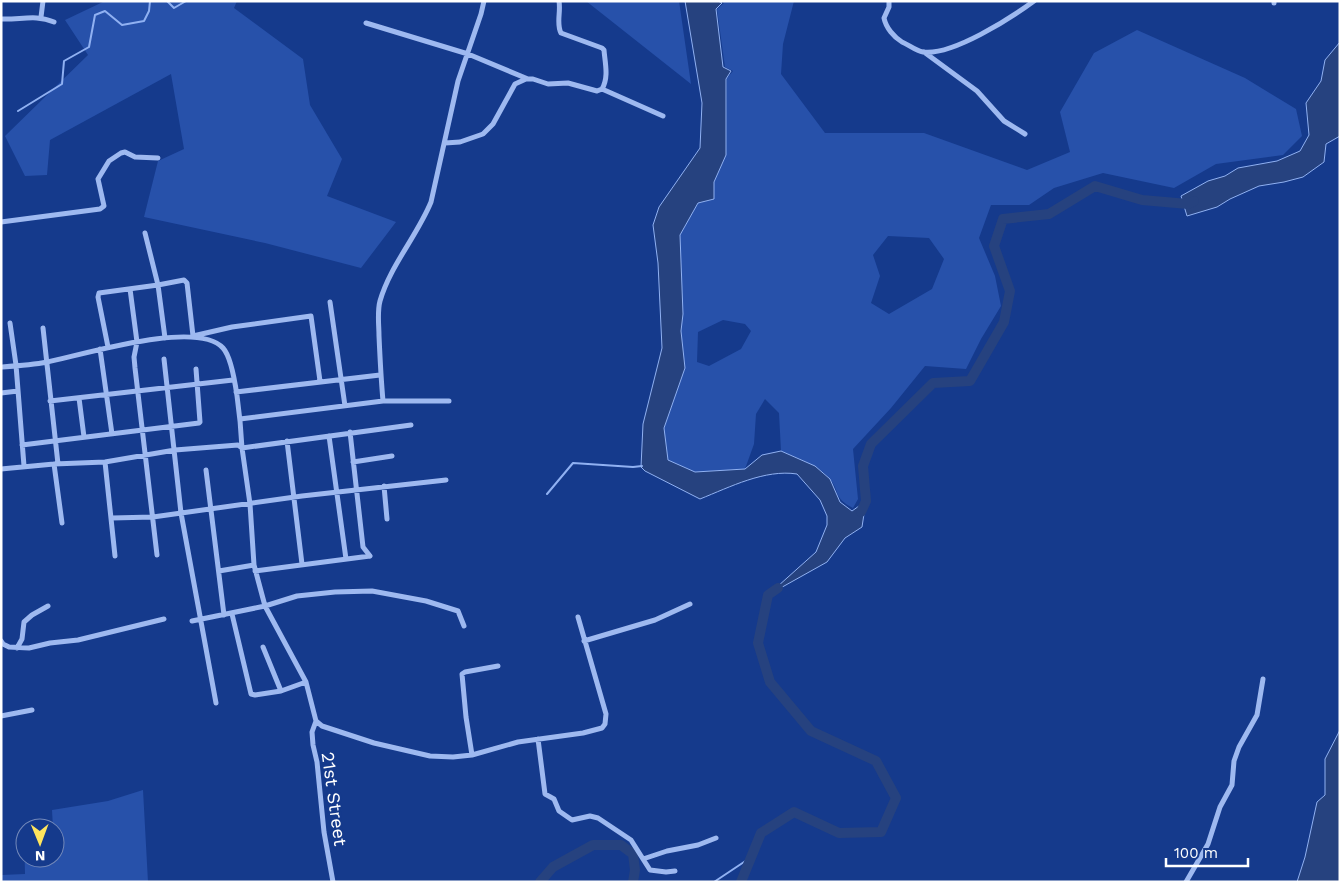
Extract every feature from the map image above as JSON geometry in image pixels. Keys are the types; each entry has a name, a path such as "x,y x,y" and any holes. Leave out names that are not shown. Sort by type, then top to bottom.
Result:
{"street":[{"path":"41,17 43,1"},
{"path":"383,401 380,375 380,302 395,268 423,221 431,202 458,81 484,1"},
{"path":"366,23 468,54 529,79 548,84 568,83 597,91 602,89 605,84 606,73 604,50 561,33 558,25 559,1"},
{"path":"889,1 889,7 884,18 888,28 899,40 924,52 977,91 1004,121 1025,134"},
{"path":"924,52 950,49 1002,22 1034,1"},
{"path":"1,19 18,20 35,16 54,22"},
{"path":"445,143 460,142 484,134 493,124 515,84 529,79"},
{"path":"602,89 663,116"},
{"path":"1,222 100,209 104,206 98,179 109,161 125,152 135,157 158,158"},
{"path":"145,233 158,285 165,338"},
{"path":"108,347 98,297 99,293 184,280 186,281 193,336"},
{"path":"130,289 137,342 134,357 157,555"},
{"path":"330,302 345,406"},
{"path":"1,367 45,362 137,342 193,336 232,327 311,316 320,381"},
{"path":"10,323 16,366 24,466"},
{"path":"42,328 62,523"},
{"path":"193,336 210,340 224,348 229,358 240,419 255,568 265,606 306,682 316,721 322,726 402,750 430,756 453,757 472,755 518,742 583,733 602,728 605,724 606,714 578,617"},
{"path":"100,349 112,434"},
{"path":"164,359 181,513 216,703"},
{"path":"22,445 143,431 200,422 196,369"},
{"path":"236,392 380,375"},
{"path":"50,401 234,380"},
{"path":"1,392 18,391"},
{"path":"79,398 84,438"},
{"path":"240,419 383,401 449,401"},
{"path":"1,469 105,462 175,450 233,444 242,448 411,425"},
{"path":"219,571 370,556 363,547 350,432"},
{"path":"329,436 346,559"},
{"path":"287,441 302,564"},
{"path":"353,462 392,456"},
{"path":"105,462 115,556"},
{"path":"206,470 224,615"},
{"path":"112,518 153,517 356,489 446,480"},
{"path":"384,486 387,518"},
{"path":"192,621 232,614 297,596 372,591 426,601 458,610 464,626"},
{"path":"584,641 655,620 690,604"},
{"path":"16,648 22,639 24,622 48,606"},
{"path":"232,614 251,694 281,691 306,682"},
{"path":"1,641 16,648 29,648 50,643 78,640 164,619"},
{"path":"263,647 281,691"},
{"path":"472,755 462,674 464,672 498,666"},
{"path":"1186,882 1208,844 1220,807 1232,785 1234,761 1239,747 1257,715 1263,679"},
{"path":"1,716 32,710"},
{"name":"21st Street","path":"316,721 312,732 313,745 318,762 324,832 333,882"},
{"path":"538,739 545,794 554,799 560,811 572,820 590,816 598,818 630,840 650,870 675,871"},
{"path":"643,858 698,845 716,838"}],"shaded area":[{"path":"105,1 237,1 234,8 303,59 310,105 342,159 327,196 396,222 361,268 265,243 144,217 158,161 184,149 171,74 50,140 47,175 25,176 5,136 88,55 65,20"},
{"path":"586,1 679,1 691,84"},
{"path":"685,1 718,1 722,3 716,9 723,67 731,71 726,79 726,155 714,182 714,199 698,203 680,235 683,314 681,331 685,368 664,428 668,460 695,472 745,469 762,455 781,451 815,466 830,479 840,502 852,511 866,501 862,527 845,538 827,562 768,595 816,552 827,525 827,516 820,500 797,474 773,474 748,480 700,499 645,471 641,467 643,424 662,348 658,263 653,225 659,207 700,148 702,103"},
{"path":"721,1 794,1 783,44 781,74 825,133 924,133 1027,170 1070,152 1060,112 1094,53 1137,30 1245,78 1296,109 1302,136 1283,155 1216,164 1174,188 1103,173 1054,188 1029,205 991,205 979,238 995,276 1001,306 966,369 925,366 891,408 853,449 858,499 853,508 842,501 833,483 819,469 781,451 779,413 765,399 756,414 754,444 745,469 695,472 668,460 664,428 685,368 681,331 683,314 680,235 698,203 714,199 714,182 726,155 727,78 733,71 725,67 717,9 724,3","holes":["888,236 929,238 944,259 932,289 889,314 871,303 880,276 873,255","723,320 745,324 751,331 741,349 709,366 697,362 698,332"]},
{"path":"1340,42 1340,136 1326,144 1324,162 1303,177 1259,186 1217,207 1187,216 1181,196 1208,181 1225,176 1238,168 1277,161 1300,151 1309,135 1306,103 1321,81 1325,60"},
{"path":"1340,730 1340,882 1297,882 1305,857 1317,802 1325,795 1325,759"},
{"path":"143,790 148,882 1,882 1,875 25,874 25,868 65,868 65,818 52,818 52,810 108,801"}],"waterway":[{"path":"18,111 62,84 64,61 89,47 95,15 105,11 122,25 144,21 149,11 150,1"},
{"path":"167,1 174,8 186,1"},
{"path":"861,512 866,501 863,466 871,444 933,383 970,381 1004,322 1010,291 994,246 1003,219 1049,214 1095,186 1142,200 1188,204 1194,201"},
{"path":"547,494 573,463 642,466"},
{"path":"741,882 761,833 794,812 839,833 881,832 896,798 876,761 811,731 770,682 758,643 768,595 778,588"},
{"path":"540,882 553,867 593,845 621,845 633,854 635,870 633,882"},
{"path":"714,882 750,858"}]}
